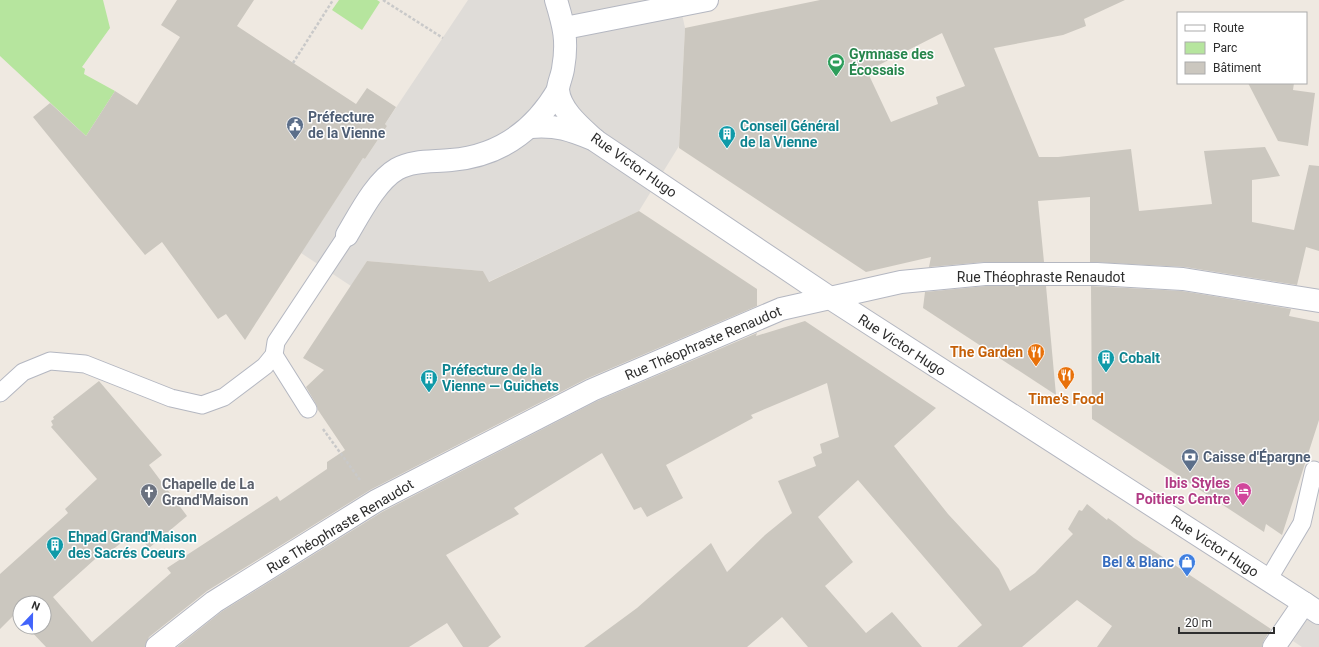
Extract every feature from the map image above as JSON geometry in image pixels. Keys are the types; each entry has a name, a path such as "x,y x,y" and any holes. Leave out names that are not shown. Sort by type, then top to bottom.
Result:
{"street":[{"path":"347,234 372,195 396,169 415,162 468,159 494,150 514,139 531,127 547,109 558,90 563,71 566,49 565,28 556,0"},
{"path":"565,28 707,0"},
{"name":"Rue Victor Hugo","path":"558,90 565,106 577,124 596,141 830,298 1311,608"},
{"path":"531,127 552,126 573,131 596,141"},
{"name":"Rue Théophraste Renaudot","path":"157,647 214,602 376,501 592,390 781,309 901,282 984,274 1097,274 1184,279 1319,300"},
{"path":"1274,647 1311,608"}],"lane":[{"path":"0,393 23,372 50,361 84,364 171,398 202,405 224,397 265,366 274,355 276,342 347,234"},
{"path":"274,355 308,409"},
{"path":"1268,580 1302,523 1314,470"}],"path":[{"path":"293,63 333,0"},
{"path":"383,0 443,38"},
{"path":"321,427 376,501"}],"green space":[{"path":"0,0 103,0 110,28 82,67 85,69 84,74 115,91 86,136 0,56"},
{"path":"339,0 377,0 380,2 362,30 332,10"}],"shaded area":[{"path":"468,0 679,0 685,28 679,146 639,211 488,282 483,271 367,261 351,286 301,253 363,158 365,159 387,126 385,124"},
{"path":"1319,599 1319,647 1302,647 1293,641"}],"building":[{"path":"177,0 254,0 237,26 356,104 367,88 396,107 385,124 387,126 365,159 363,158 245,340 226,314 218,319 162,242 145,255 33,117 50,103 86,136 115,91 137,105 180,37 161,25"},
{"path":"820,0 1125,0 1084,19 1086,26 1063,35 994,48 1039,157 1058,157 1131,149 1139,211 1212,204 1204,151 1265,147 1280,176 1252,180 1252,222 1294,230 1309,165 1319,166 1319,251 1306,247 1297,285 1185,267 1090,262 1090,197 1038,201 1044,262 985,262 929,267 931,257 866,272 679,148 685,28","holes":["942,33 965,86 936,97 938,104 891,122 867,71"]},
{"path":"1249,84 1294,84 1293,90 1315,93 1308,146 1278,141"},
{"path":"639,211 757,289 757,306 586,379 370,490 207,591 149,637 145,647 46,647 35,635 52,635 52,595 12,595 12,617 0,629 0,574 68,513 65,509 97,479 51,427 53,425 51,421 54,419 53,417 99,381 162,455 149,465 187,516 149,548 135,532 107,554 104,551 53,597 92,642 171,573 167,568 277,496 280,501 327,469 327,462 345,450 318,410 306,387 324,370 303,358 367,261 483,271 489,282"},
{"path":"986,286 1046,286 1056,395 923,308 925,292"},
{"path":"1091,286 1182,291 1291,309 1289,316 1319,322 1319,420 1282,535 1266,524 1264,532 1092,419"},
{"path":"805,321 936,408 894,446 948,514 999,569 1010,591 1035,573 1073,534 1068,529 1079,510 1082,511 1087,504 1107,520 1108,518 1134,538 1271,629 1264,640 1262,647 1097,647 1112,626 1077,600 1022,647 957,647 982,625 858,480 818,517 853,562 825,586 866,633 892,612 922,647 808,647 782,617 747,647 584,647 637,608 711,543 727,572 765,535 792,513 778,481 816,466 813,457 822,453 820,444 839,437 827,383 751,415 753,418 666,465 683,498 647,517 641,507 634,510 602,453 514,508 519,514 446,555 501,637 488,647 463,647 447,623 409,647 177,647 221,612 382,512 597,401 757,333 756,336"}],"place":[{"name":"Gymnase des Écossais","path":"836,77"},
{"name":"Préfecture de la Vienne","path":"295,140"},
{"name":"Conseil Général de la Vienne","path":"727,149"},
{"name":"The Garden","path":"1036,367"},
{"name":"Cobalt","path":"1106,373"},
{"name":"Time's Food","path":"1066,390"},
{"name":"Préfecture de la Vienne — Guichets","path":"429,393"},
{"name":"Caisse d'Épargne","path":"1190,472"},
{"name":"Ibis Styles Poitiers Centre","path":"1243,506"},
{"name":"Chapelle de La Grand'Maison","path":"149,507"},
{"name":"Ehpad Grand'Maison des Sacrés Coeurs","path":"55,560"},
{"name":"Bel & Blanc","path":"1187,577"}]}
